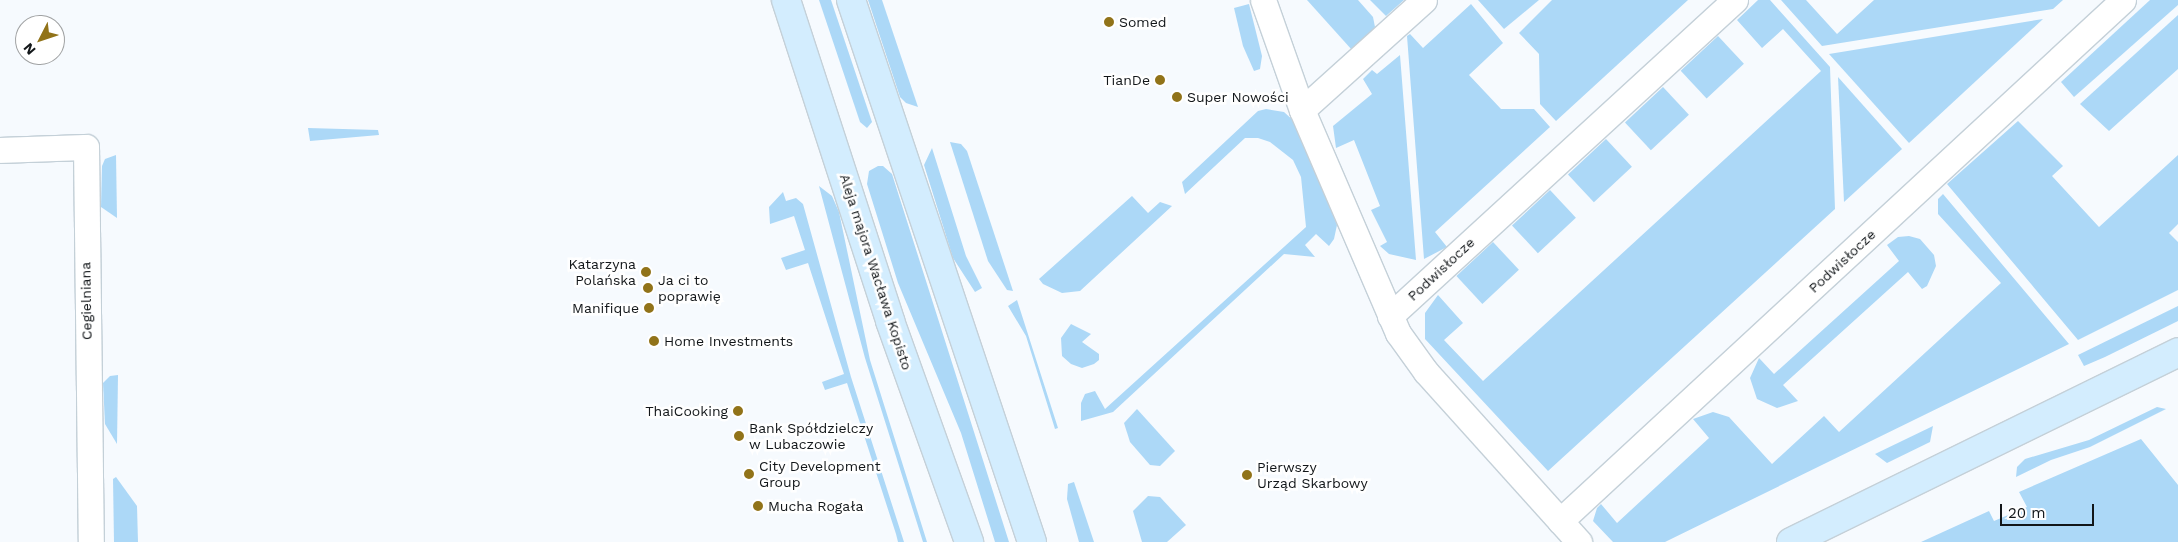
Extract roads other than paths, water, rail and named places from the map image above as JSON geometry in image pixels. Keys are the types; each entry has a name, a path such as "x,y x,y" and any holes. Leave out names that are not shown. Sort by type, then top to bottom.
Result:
{"main road":[{"name":"Aleja majora Wacława Kopisto","path":"786,0 890,321 970,542"},
{"path":"851,0 1032,542"},
{"path":"1791,542 2178,352"}],"street":[{"path":"1262,0 1302,110 1390,316 1426,372 1579,542"},
{"path":"1302,110 1424,0"},
{"name":"Podwisłocze","path":"1390,316 1735,0"},
{"name":"Podwisłocze","path":"1560,521 2123,0"},
{"name":"Cegielniana","path":"0,150 86,147 91,542"}],"place":[{"name":"Somed","path":"1109,22"},
{"name":"TianDe","path":"1160,80"},
{"name":"Super Nowości","path":"1177,97"},
{"name":"Katarzyna Polańska","path":"646,272"},
{"name":"Ja ci to poprawię","path":"648,288"},
{"name":"Manifique","path":"649,308"},
{"name":"Home Investments","path":"654,341"},
{"name":"ThaiCooking","path":"738,411"},
{"name":"Bank Spółdzielczy w Lubaczowie","path":"739,436"},
{"name":"City Development Group","path":"749,474"},
{"name":"Pierwszy Urząd Skarbowy","path":"1247,475"},
{"name":"Mucha Rogała","path":"758,506"}]}
